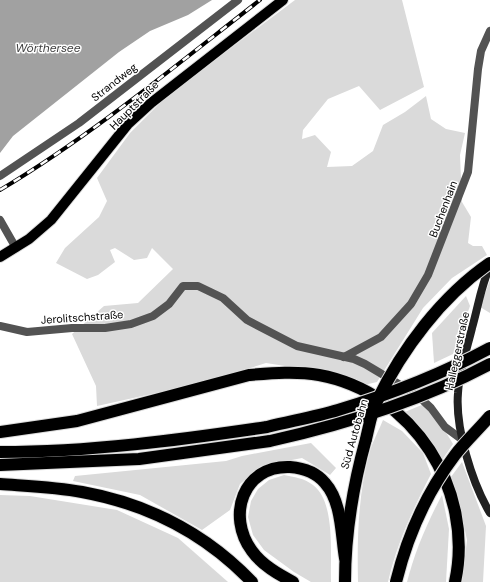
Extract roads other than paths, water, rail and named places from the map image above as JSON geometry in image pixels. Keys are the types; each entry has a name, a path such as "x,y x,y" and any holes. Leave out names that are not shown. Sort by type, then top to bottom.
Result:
{"highway":[{"name":"Süd Autobahn","path":"345,582 345,558 355,480 376,402 404,355 445,302 465,283 490,263"},
{"path":"0,452 100,448 174,441 267,427 337,410 394,391 462,363 490,348"},
{"path":"0,465 56,464 139,459 270,441 327,428 383,410 463,378 490,364"},
{"path":"0,432 77,421 122,411 249,376 277,372 319,375 356,386 396,411 422,439 436,459 451,493 459,532 459,555 455,582"},
{"path":"396,582 402,559 421,513 437,483 456,455 490,416"},
{"path":"293,582 274,572 256,557 244,539 239,526 239,509 244,493 253,481 264,471 280,467 301,468 314,473 325,483 338,510 345,558"},
{"path":"0,484 82,492 142,508 175,523 210,544 252,582"}],"main road":[{"name":"Hauptstraße","path":"0,257 36,234 56,215 128,124 151,103 283,0"},
{"name":"Halleggerstraße","path":"490,266 485,278 458,393 458,408 470,468 490,513"}],"street":[{"name":"Strandweg","path":"0,176 78,123 238,0"},
{"name":"Buchenhain","path":"344,357 381,337 410,304 428,275 468,172 478,69 481,51 490,31"},
{"path":"0,220 16,248"},
{"name":"Jerolitschstraße","path":"0,326 27,332 72,328 105,328 131,324 153,316 168,304 183,286 198,286 223,298 247,320 285,341 296,346 344,357 365,364 417,395 431,408 445,426 464,441"}],"water":[{"name":"Wörthersee","path":"0,0 212,0 188,15 150,31 119,52 13,136 0,153"}],"railway":[{"path":"0,190 34,169 133,99 260,0"}]}
